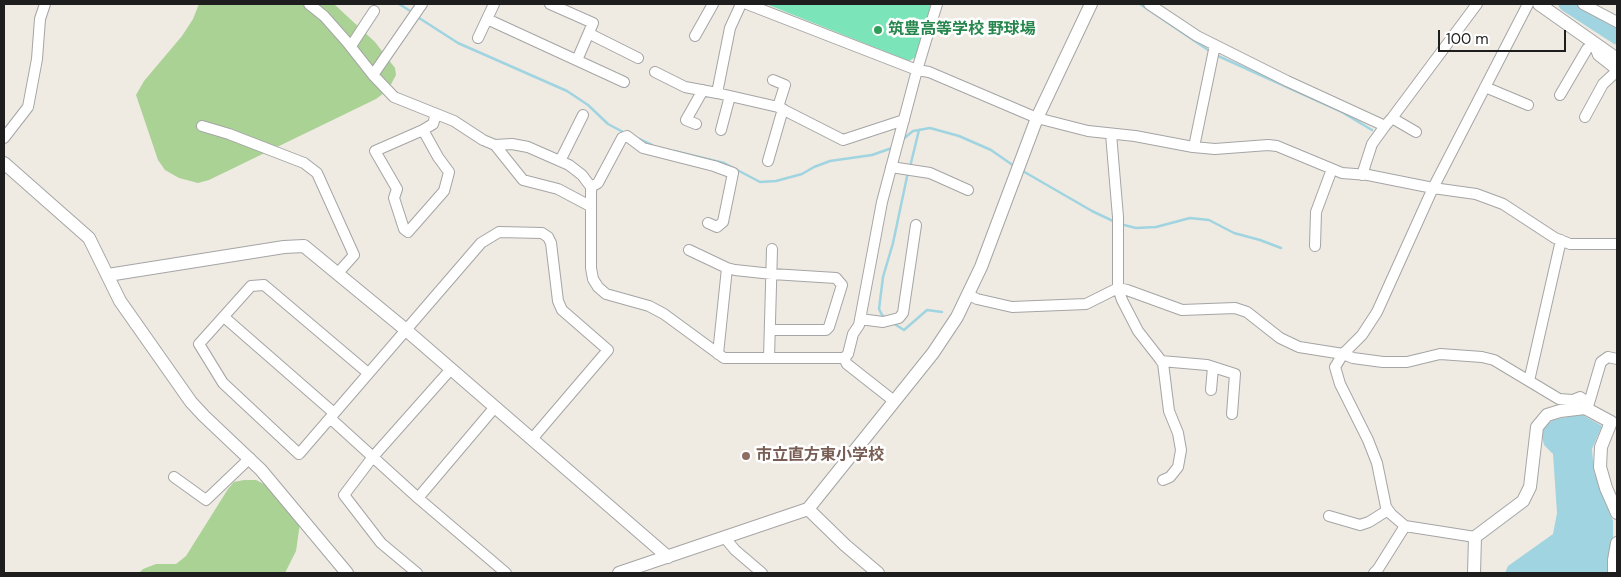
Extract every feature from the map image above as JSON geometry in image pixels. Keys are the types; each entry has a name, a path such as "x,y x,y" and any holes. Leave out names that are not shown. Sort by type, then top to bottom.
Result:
{"street":[{"path":"4,138 28,107 37,59 40,18 46,4"},
{"path":"309,4 324,16 351,46 373,75 394,96 454,121 483,140 495,145 512,144 528,147 560,161 582,175 591,187 591,268 593,279 598,288 606,294 649,306 664,314 724,358 844,358 848,354 850,343 859,325 882,202 917,70 937,4"},
{"path":"373,75 422,4"},
{"path":"478,38 494,4"},
{"path":"550,4 593,23 590,34 577,60"},
{"path":"695,36 713,4"},
{"path":"717,93 730,28 741,4"},
{"path":"747,4 917,70 929,72 1037,118 1110,134 1135,136 1216,150 1260,145 1277,146 1342,173 1362,174 1433,188 1476,194 1503,204 1570,244 1617,244"},
{"path":"619,573 808,509 933,353 957,317 981,267 1037,118 1091,4"},
{"path":"1149,4 1197,36 1287,82 1416,132"},
{"path":"1362,174 1372,144 1477,4"},
{"path":"1528,4 1433,188 1377,312 1362,335 1343,354 1336,367 1340,384 1368,440 1377,463 1388,510 1391,514 1404,526 1475,537 1523,500 1530,487 1537,427 1547,414 1588,406"},
{"path":"1539,4 1617,60"},
{"path":"1583,4 1617,22"},
{"path":"351,46 374,11"},
{"path":"487,19 624,82"},
{"path":"590,34 638,58"},
{"path":"1585,117 1604,84 1617,70 1598,55 1594,44"},
{"path":"1560,95 1588,49 1594,44"},
{"path":"1193,147 1196,142 1215,45"},
{"path":"655,72 685,87 781,108 843,140 904,120"},
{"path":"768,161 785,86 773,80"},
{"path":"1486,87 1528,105"},
{"path":"696,124 686,120 702,90"},
{"path":"721,130 730,96"},
{"path":"423,130 448,172 448,176 444,191 408,232 404,229 394,198 397,189 376,151 433,124 436,114"},
{"path":"560,161 583,115"},
{"path":"202,126 229,134 304,163 317,173 354,254 338,273"},
{"path":"1110,134 1118,217 1118,288 1138,331 1163,363 1169,411 1178,433 1181,450 1178,467 1170,477 1162,480"},
{"path":"591,187 598,183 622,138 627,136 643,148 734,173 723,222 717,227 708,224"},
{"path":"495,145 523,180 558,189 590,206"},
{"path":"4,163 89,238 120,300 191,402 250,458 347,573"},
{"path":"891,167 930,173 968,190"},
{"path":"1315,246 1316,212 1332,169"},
{"path":"860,319 883,322 899,318 903,312 916,226"},
{"path":"368,374 264,284 251,286 199,344 223,383 299,454 481,243 490,236 500,232 542,233 548,237 551,243 558,301 562,310 608,350 532,439"},
{"path":"1529,381 1561,240"},
{"path":"108,275 284,247 304,246 406,330 668,557"},
{"path":"769,358 772,248"},
{"path":"689,250 735,270 836,278 842,285 829,327 826,330 770,330"},
{"path":"718,354 727,268"},
{"path":"969,295 977,300 1012,307 1086,304 1118,288 1182,310 1235,308 1247,312 1289,343 1299,347 1343,354 1353,358 1383,362 1407,362 1440,354 1482,357 1494,360 1559,399 1573,400 1580,397 1588,406 1614,422 1601,447 1600,467 1606,488 1617,510"},
{"path":"224,317 332,416 372,458 505,573"},
{"path":"1588,406 1601,362 1608,357 1617,359"},
{"path":"844,358 847,364 894,401"},
{"path":"1161,361 1207,365 1235,374 1232,414"},
{"path":"1211,390 1213,367"},
{"path":"417,573 381,543 344,495 372,458 451,369"},
{"path":"418,498 495,407"},
{"path":"174,477 206,500 250,458"},
{"path":"808,509 845,545 878,573"},
{"path":"1329,516 1360,525 1369,522 1388,510"},
{"path":"1374,573 1404,526"},
{"path":"1474,573 1475,537"},
{"path":"725,538 735,550 762,573"},
{"path":"1614,573 1617,543"}],"green space":[{"path":"199,4 334,4 375,42 395,68 396,75 388,90 376,99 209,180 198,183 179,178 165,170 158,160 136,95 144,81 182,36 193,19"},
{"name":"筑豊高等学校 野球場","path":"766,4 931,4 916,57 909,61"},
{"path":"256,480 268,486 300,523 296,551 285,573 139,573 143,569 156,564 176,564 186,556 228,489 234,482"}],"water":[{"path":"1581,414 1602,426 1592,449 1594,472 1613,521 1613,540 1607,573 1505,573 1508,566 1553,534 1557,513 1553,454 1544,445 1542,437 1544,427 1553,420"}],"waterway":[{"path":"399,4 412,12"},
{"path":"1140,4 1211,52"},
{"path":"1566,4 1617,37"},
{"path":"416,16 458,43 567,91 588,105 608,124 625,133"},
{"path":"1216,55 1340,111 1372,130"},
{"path":"902,140 913,131 930,128 959,136 991,150 1014,166"},
{"path":"910,167 919,130"},
{"path":"639,139 652,145"},
{"path":"674,151 724,163 760,182 776,181 802,174 830,161 872,155 892,148"},
{"path":"1021,170 1092,211 1115,222"},
{"path":"886,319 879,309 883,277 893,243 908,172"},
{"path":"1120,224 1136,228 1156,227 1190,218 1209,220 1234,233 1281,248"},
{"path":"893,323 904,330 927,310 942,312"}],"place":[{"name":"筑豊高等学校 野球場","path":"878,30"},
{"name":"市立直方東小学校","path":"746,456"}]}
